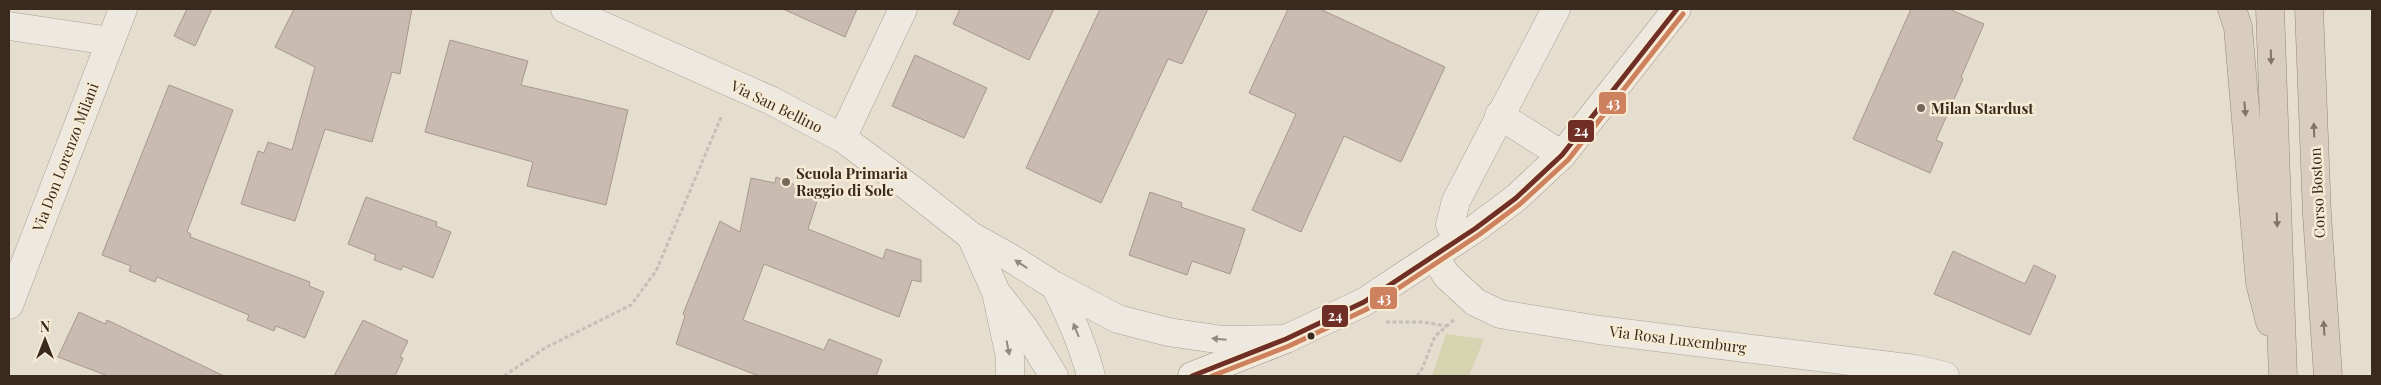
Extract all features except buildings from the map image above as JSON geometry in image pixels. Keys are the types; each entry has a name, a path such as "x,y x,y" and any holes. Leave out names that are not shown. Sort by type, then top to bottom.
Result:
{"highway":[{"path":"2232,9 2238,27 2260,283 2283,373"},
{"path":"2270,9 2283,373"},
{"name":"Corso Boston","path":"2309,9 2317,215 2328,376"}],"street":[{"name":"Via Don Lorenzo Milani","path":"9,305 123,9"},
{"name":"Via San Bellino","path":"565,9 770,100 842,138 971,236 1009,257 1054,286 1118,319 1168,332 1223,340 1286,339"},
{"path":"842,138 903,9"},
{"path":"1458,240 1450,225 1456,201 1499,115 1556,9"},
{"path":"1192,376 1286,339 1364,302 1458,240 1516,198 1562,155 1677,9"},
{"path":"9,26 110,41"},
{"path":"1499,115 1562,155"},
{"name":"Via San Bellino","path":"971,236 996,292 1010,357 1010,376"},
{"name":"Via Rosa Luxemburg","path":"1434,256 1446,276 1475,302 1500,314 1599,330 1886,365 1945,376"},
{"name":"Via San Bellino","path":"1054,286 1066,308 1085,352 1091,376"},
{"name":"Via San Bellino","path":"996,292 1024,328 1054,376"}],"path":[{"path":"504,376 545,348 631,305 656,271 722,115"},
{"path":"1417,376 1422,369 1435,336 1455,319"},
{"path":"1422,369 1422,376"}],"shaded area":[{"path":"1446,334 1484,339 1469,376 1432,376"}],"transit line":[{"name":"24","path":"1192,376 1286,339 1364,302 1476,228 1516,198 1562,155 1677,9"},
{"name":"43","path":"1212,376 1289,346 1367,309 1480,234 1520,204 1568,160 1683,14"}],"place":[{"name":"Milan Stardust","path":"1921,108"},
{"name":"Scuola Primaria Raggio di Sole","path":"786,182"}]}
